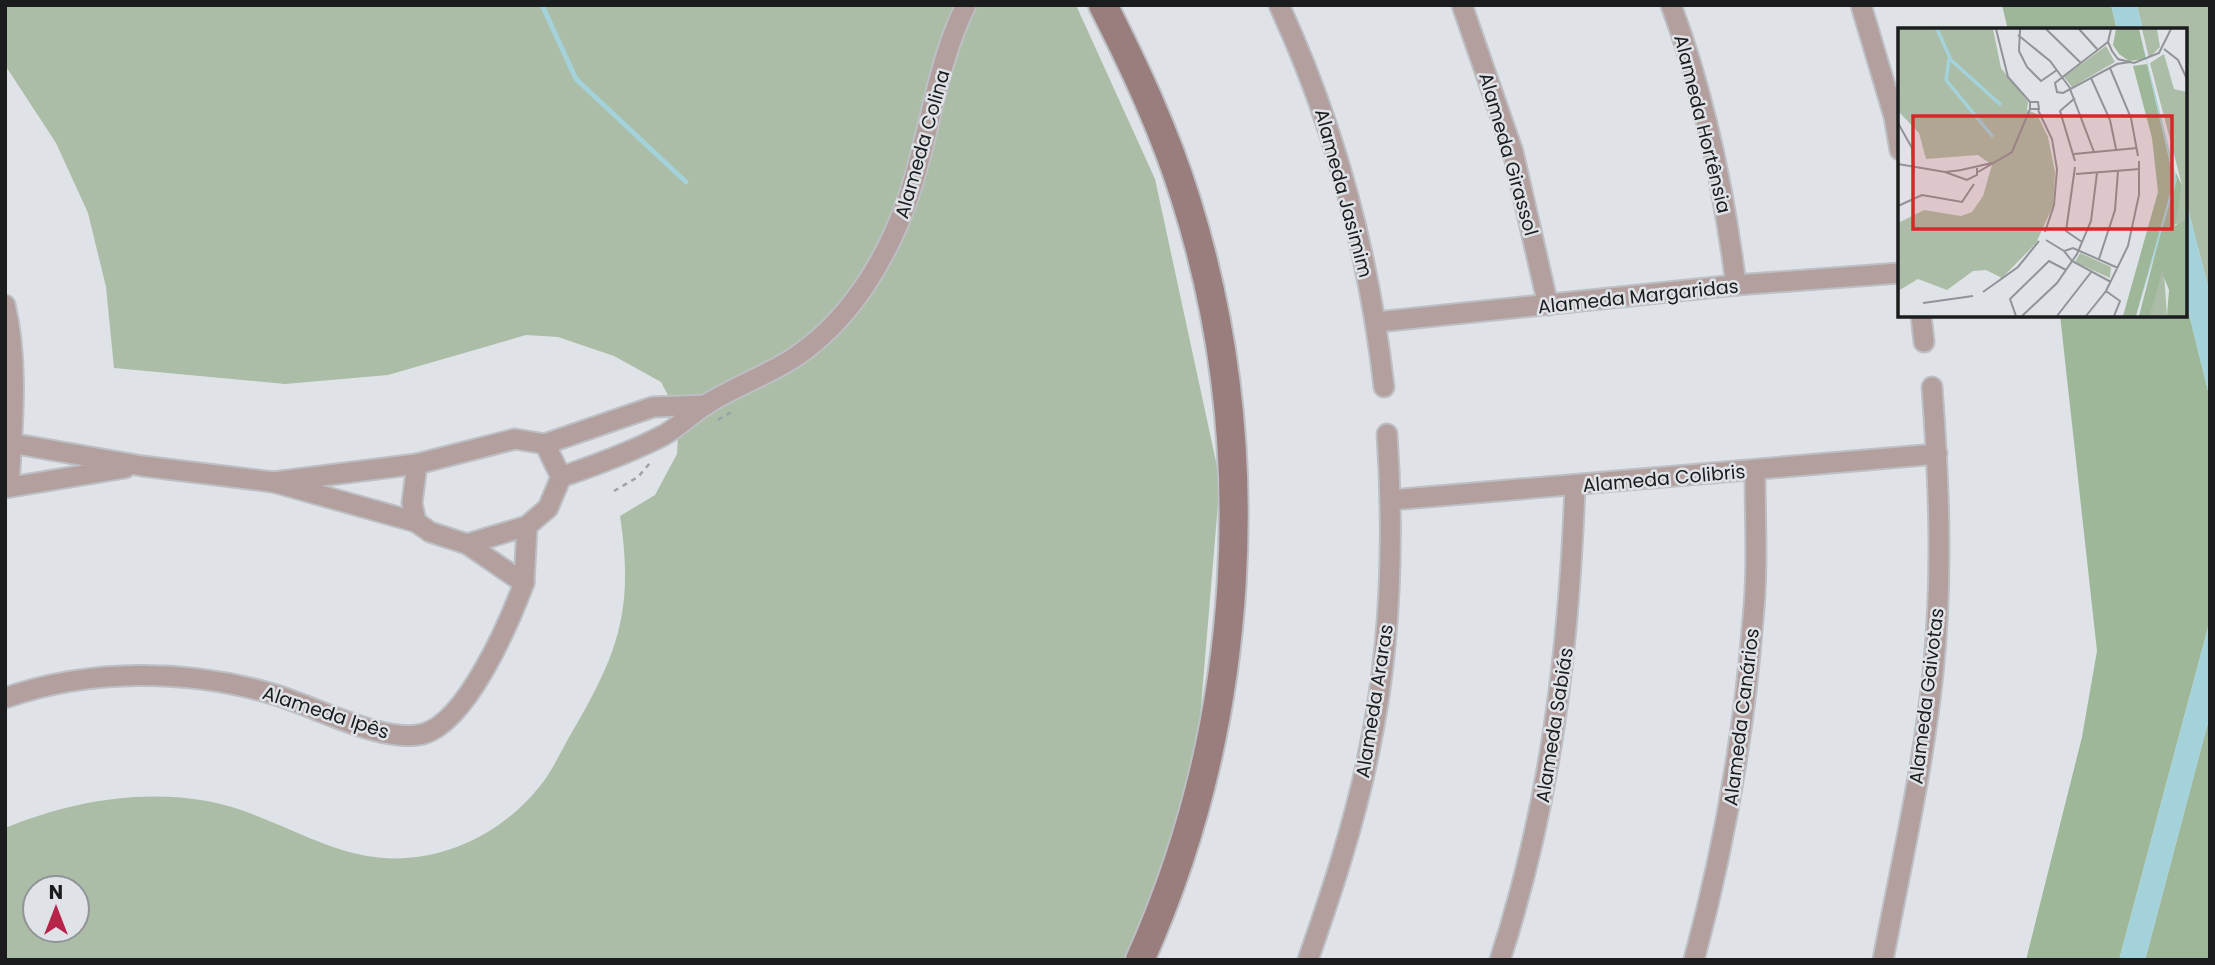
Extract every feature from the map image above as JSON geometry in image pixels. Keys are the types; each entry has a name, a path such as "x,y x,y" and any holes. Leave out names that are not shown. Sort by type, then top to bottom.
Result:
{"street":[{"name":"Alameda Colina","path":"561,477 652,450 684,422 711,413 827,332 866,284 897,229 909,195 953,34 966,5"},
{"path":"1103,5 1156,117 1186,201 1217,325 1232,454 1234,524 1229,624 1207,760 1175,873 1140,960"},
{"name":"Alameda Jasimim","path":"1279,5 1316,93 1338,159 1377,322 1384,387"},
{"name":"Alameda Girassol","path":"1462,5 1513,152 1548,305"},
{"name":"Alameda Hortênsia","path":"1671,5 1684,38 1713,146 1727,214 1735,285"},
{"path":"1861,5 1894,116 1898,139"},
{"name":"Alameda Margaridas","path":"1377,322 1735,285 1898,273"},
{"path":"5,304 12,362 7,488 142,466"},
{"path":"1921,317 1924,342"},
{"name":"Alameda Gaivotas","path":"1883,960 1909,825 1933,672 1938,593 1937,454 1932,387"},
{"path":"273,482 417,464 515,439 545,444 653,407 711,413"},
{"path":"634,413 652,450"},
{"name":"Alameda Araras","path":"1308,960 1355,815 1370,749 1388,607 1391,500 1387,434"},
{"path":"8,442 142,466 273,482 416,522 430,532 467,544 524,583"},
{"path":"467,544 527,526 548,508 561,477 545,444"},
{"name":"Alameda Colibris","path":"1391,500 1937,454"},
{"path":"416,522 412,493 417,464"},
{"name":"Alameda Canários","path":"1693,960 1732,802 1754,618 1755,470"},
{"name":"Alameda Sabiás","path":"1500,960 1519,902 1556,730 1571,596 1575,485"},
{"path":"524,583 527,526"},
{"name":"Alameda Ipês","path":"5,698 78,678 160,676 233,684 274,694 376,732 424,734 446,720 463,700 493,653 524,583"}],"path":[{"path":"711,413 734,411"},
{"path":"614,491 638,477 652,450"}],"green space":[{"path":"5,5 1076,5 1155,179 1220,480 1196,766 1130,960 5,960 5,828 54,811 130,797 155,796 207,801 247,812 342,850 387,858 412,858 460,846 504,821 523,805 545,780 601,678 612,653 623,604 625,578 620,516 655,495 677,454 679,416 661,382 614,356 558,337 526,335 388,375 285,384 114,368 106,287 88,213 56,143 5,65"},
{"path":"2002,5 2111,5 2117,28 2008,28"},
{"path":"2137,5 2210,5 2210,294 2187,205 2187,28 2143,28"},
{"path":"2187,306 2210,399 2210,620 2119,960 2026,960 2082,737 2097,651 2060,317 2187,317"},
{"path":"2210,715 2210,960 2145,960 2152,934"}],"water":[{"path":"2111,5 2137,5 2143,28 2117,28"},
{"path":"2187,205 2210,294 2210,399 2187,306"},
{"path":"2210,620 2210,715 2152,934 2145,960 2119,960"}],"waterway":[{"path":"542,5 576,79 686,182"}]}
